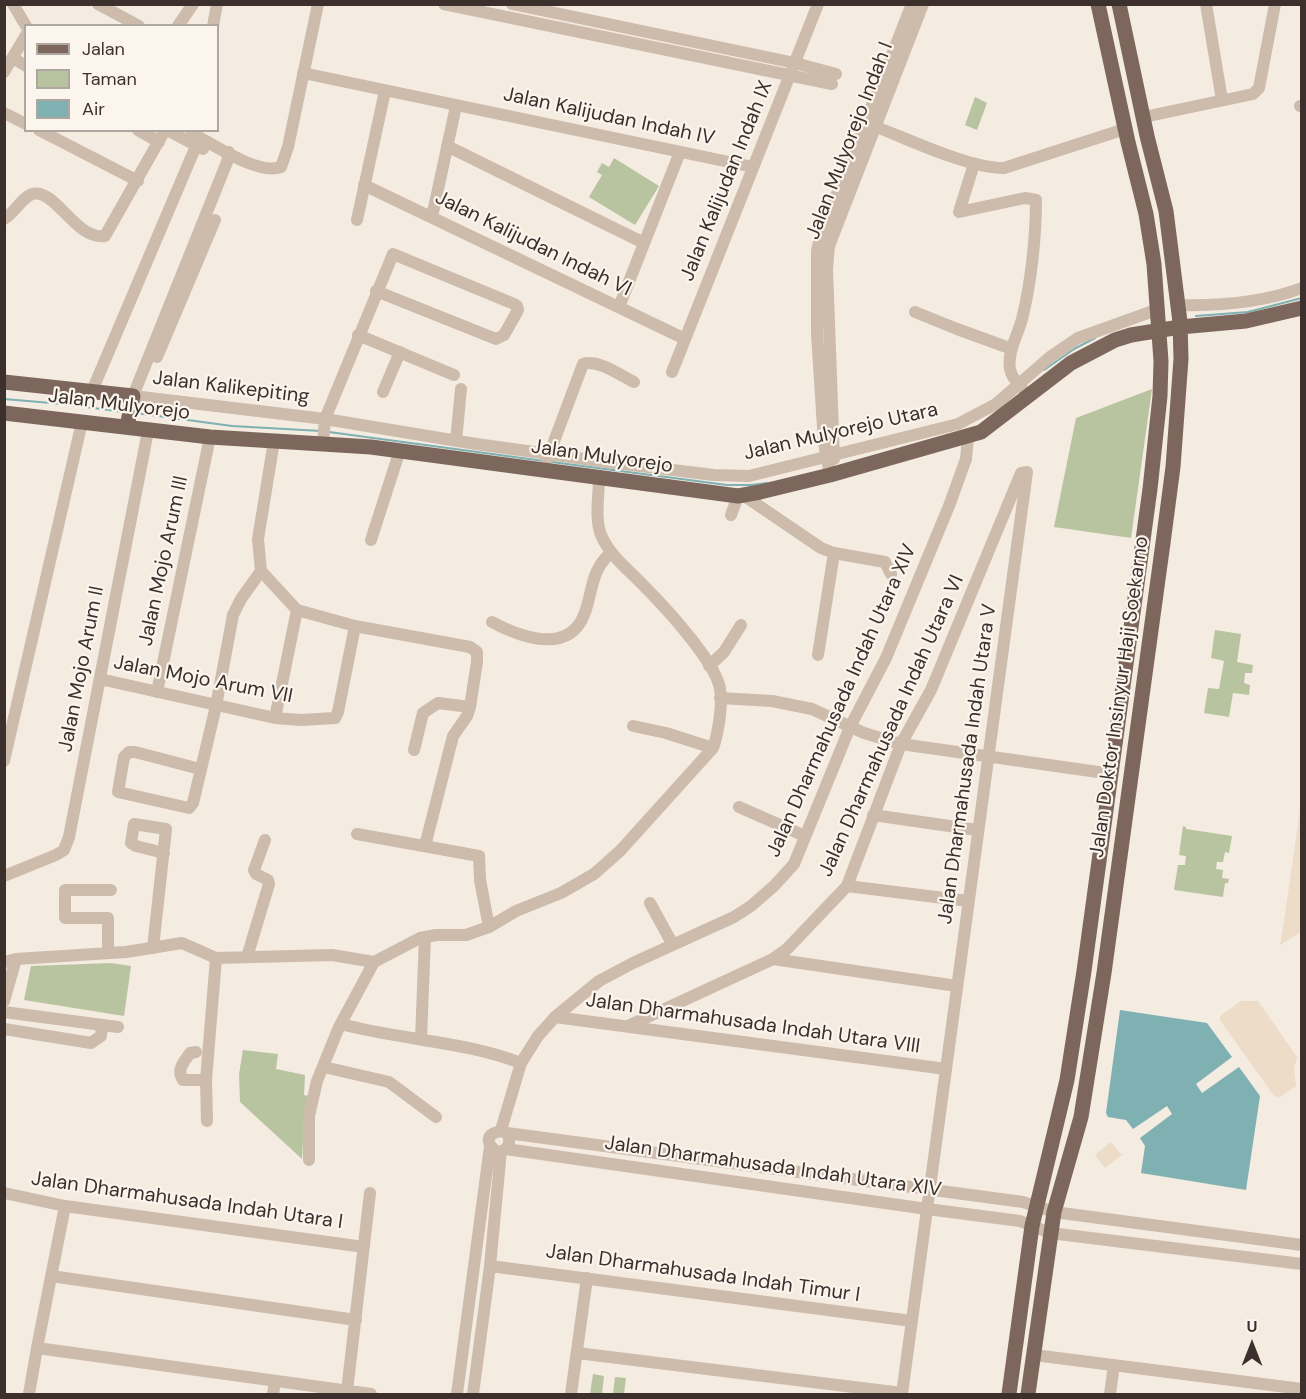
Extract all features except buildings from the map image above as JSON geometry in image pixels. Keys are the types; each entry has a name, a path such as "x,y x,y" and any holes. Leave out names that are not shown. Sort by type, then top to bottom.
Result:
{"main road":[{"name":"Jalan Doktor Insinyur Haji Soekarno","path":"1009,1395 1032,1226 1067,1080 1112,774 1161,396 1161,361 1152,254 1146,214 1126,136 1098,4"},
{"name":"Jalan Doktor Insinyur Haji Soekarno","path":"1028,1395 1050,1233 1081,1117 1104,974 1173,467 1181,359 1179,316 1166,211 1147,136 1119,4"},
{"path":"1126,136 1135,144 1142,143 1147,136"},
{"path":"1134,165 1138,158 1145,156 1154,159"},
{"name":"Jalan Mulyorejo","path":"4,413 82,422 132,408 148,431 273,445 324,430 400,450 451,447 605,471 678,479 740,495 831,464 968,437 981,432 1024,390 1061,360 1131,335 1157,321 1179,316 1217,315 1246,321 1302,308"},
{"path":"1131,335 1149,346 1161,361"},
{"path":"4,382 92,391 132,408"}],"street":[{"path":"13,4 25,24"},
{"path":"98,4 135,24"},
{"path":"179,24 193,4"},
{"path":"213,24 217,4"},
{"path":"166,134 232,158 268,168 281,167 285,159 318,4"},
{"path":"444,4 792,69"},
{"path":"512,4 834,79"},
{"name":"Jalan Kalijudan Indah IX","path":"672,372 818,4"},
{"path":"831,464 823,333 816,267 820,237 912,4"},
{"name":"Jalan Mulyorejo Indah I","path":"823,333 829,246 923,4"},
{"path":"1206,4 1222,100"},
{"path":"1144,117 1253,94 1259,88 1275,4"},
{"path":"4,72 24,39"},
{"path":"13,58 24,65"},
{"name":"Jalan Kalijudan Indah IV","path":"303,73 753,167"},
{"path":"357,220 385,91"},
{"path":"432,217 456,106"},
{"path":"4,113 24,123"},
{"path":"876,127 974,164 992,168 1004,168 1126,136"},
{"path":"43,132 138,181"},
{"path":"194,132 232,158"},
{"path":"198,132 214,145"},
{"path":"4,219 29,195 39,193 53,199 63,213 80,227 96,236 104,237 166,134"},
{"path":"126,218 166,134"},
{"path":"92,391 196,146"},
{"path":"447,147 644,243"},
{"path":"619,307 680,152"},
{"path":"132,408 232,158"},
{"path":"974,164 959,213 1025,198 1036,200 1036,230 1023,318 1012,349 1010,369 1024,390"},
{"name":"Jalan Kalijudan Indah VI","path":"364,184 685,339"},
{"path":"132,408 215,220"},
{"path":"376,291 496,339 504,335 518,308 514,304 394,253 376,291 358,335 324,430 451,447 461,389"},
{"path":"1179,316 1217,315 1302,288"},
{"path":"915,312 1012,349"},
{"path":"1061,360 1078,338 1157,321"},
{"path":"358,335 454,375"},
{"path":"383,392 399,352"},
{"path":"547,462 583,364 597,364 634,382"},
{"name":"Jalan Mulyorejo Utara","path":"678,479 749,476 831,464 958,424 1024,390"},
{"name":"Jalan Kalikepiting","path":"132,408 324,430"},
{"path":"4,761 82,422"},
{"name":"Jalan Mojo Arum II","path":"4,876 56,855 64,850 69,837 148,431"},
{"name":"Jalan Mojo Arum III","path":"157,692 210,437"},
{"name":"Jalan Dharmahusada Indah Utara XIV","path":"968,437 966,459 949,506 886,658 850,727 794,864 751,906 734,917 598,981 555,1017 538,1036 521,1064 504,1132 929,1188 1023,1202 1054,1212 1302,1245"},
{"path":"273,445 258,539 261,571 297,610 355,626 470,647 477,652 470,707 467,716 453,736 425,846"},
{"path":"371,540 400,450"},
{"path":"309,1160 309,1116 317,1081 341,1024 374,962 399,948 425,938 466,935 489,927 516,911 561,893 594,874 620,851 713,748 716,739 720,689 693,641 646,588 611,554 599,527 605,471"},
{"name":"Jalan Dharmahusada Indah Utara V","path":"902,1394 977,830 1028,474 1025,471 1021,473"},
{"name":"Jalan Dharmahusada Indah Utara VI","path":"628,1026 773,959 787,949 847,886 901,744 931,690 1021,473"},
{"path":"731,515 740,495 821,548 834,553 885,562 891,574"},
{"path":"818,655 834,553"},
{"path":"492,622 537,639 552,640 567,636 578,626 584,616 595,573 602,561 611,554"},
{"path":"200,770 129,752 124,757 118,792 189,808 193,803 216,706 233,615 241,599 261,571"},
{"path":"275,718 297,610"},
{"path":"709,666 724,652 741,625"},
{"name":"Jalan Mojo Arum VII","path":"100,679 275,718 301,720 335,718 355,626"},
{"path":"720,698 750,698 794,705 828,715 850,727 901,744 1112,774"},
{"path":"414,750 423,713 438,703 470,707"},
{"path":"633,726 666,733 713,748"},
{"path":"739,807 805,836"},
{"path":"873,815 977,830"},
{"path":"357,834 478,856 489,927"},
{"path":"247,957 269,884 268,880 256,874 254,870 265,840"},
{"path":"153,948 164,853"},
{"path":"847,886 969,901"},
{"path":"108,953 108,918 65,918 65,891 111,890"},
{"path":"650,903 673,945"},
{"path":"422,1039 425,938"},
{"path":"4,1001 10,961 108,953 182,943 216,958 332,955 374,962"},
{"path":"207,1121 206,1080 216,958"},
{"path":"773,959 957,986"},
{"path":"4,1012 118,1028"},
{"name":"Jalan Dharmahusada Indah Utara VIII","path":"555,1017 946,1069"},
{"path":"341,1024 388,1035 449,1043 502,1056 521,1064"},
{"path":"4,1029 91,1043 97,1041 102,1025"},
{"path":"196,1052 190,1053 185,1059 180,1069 181,1077 183,1080 206,1080"},
{"path":"324,1067 389,1082 436,1117"},
{"path":"495,1131 504,1132 510,1138 510,1144 499,1149 489,1140 495,1131"},
{"path":"473,1395 490,1266 499,1149"},
{"path":"457,1395 499,1149"},
{"name":"Jalan Dharmahusada Indah Utara XIV","path":"499,1149 1020,1221 1050,1233 1302,1264"},
{"name":"Jalan Dharmahusada Indah Utara I","path":"4,1193 65,1206 364,1247"},
{"path":"347,1391 370,1193"},
{"path":"29,1395 65,1206"},
{"name":"Jalan Dharmahusada Indah Timur I","path":"490,1266 912,1321"},
{"path":"51,1276 356,1320"},
{"path":"571,1395 587,1278"},
{"path":"37,1348 371,1395"},
{"path":"577,1353 902,1394"},
{"path":"1034,1355 1302,1389"},
{"path":"1110,1395 1114,1365"},
{"path":"273,1395 275,1381"}],"green space":[{"path":"975,97 987,103 977,130 965,125"},
{"path":"614,158 659,186 635,225 589,197 602,175 597,172 602,163 609,167"},
{"path":"1152,389 1131,538 1054,527 1076,418"},
{"path":"1215,630 1241,634 1237,662 1253,665 1252,673 1245,673 1244,683 1250,685 1249,695 1233,693 1229,717 1204,713 1208,688 1219,689 1224,661 1211,658"},
{"path":"1183,826 1186,829 1232,836 1229,853 1225,852 1223,862 1217,862 1216,869 1223,870 1222,878 1229,879 1228,883 1225,883 1223,897 1174,890 1178,865 1185,865 1186,856 1179,855"},
{"path":"111,963 131,966 124,1016 24,1000 31,966"},
{"path":"243,1050 278,1054 276,1069 305,1075 304,1095 309,1096 305,1109 302,1159 240,1102 239,1074"},
{"path":"593,1374 604,1376 602,1394 590,1394"},
{"path":"615,1377 626,1378 624,1394 613,1394"}],"shaded area":[{"path":"1301,804 1301,932 1280,945 1283,928"},
{"path":"1241,1001 1258,1001 1297,1057 1294,1068 1296,1086 1280,1097 1274,1096 1220,1020 1220,1016"},
{"path":"1111,1142 1122,1155 1105,1168 1095,1155"}],"water":[{"path":"1120,1010 1207,1023 1232,1057 1196,1084 1202,1093 1239,1067 1260,1096 1246,1190 1141,1173 1145,1146 1140,1138 1172,1114 1167,1106 1133,1129 1126,1120 1108,1117 1106,1113"}],"waterway":[{"path":"1196,316 1248,312 1302,298"},
{"path":"1044,370 1074,349 1095,338"},
{"path":"4,399 124,412"},
{"path":"136,413 232,426 321,431"},
{"path":"329,432 544,461"},
{"path":"552,462 727,485 767,483"}]}
